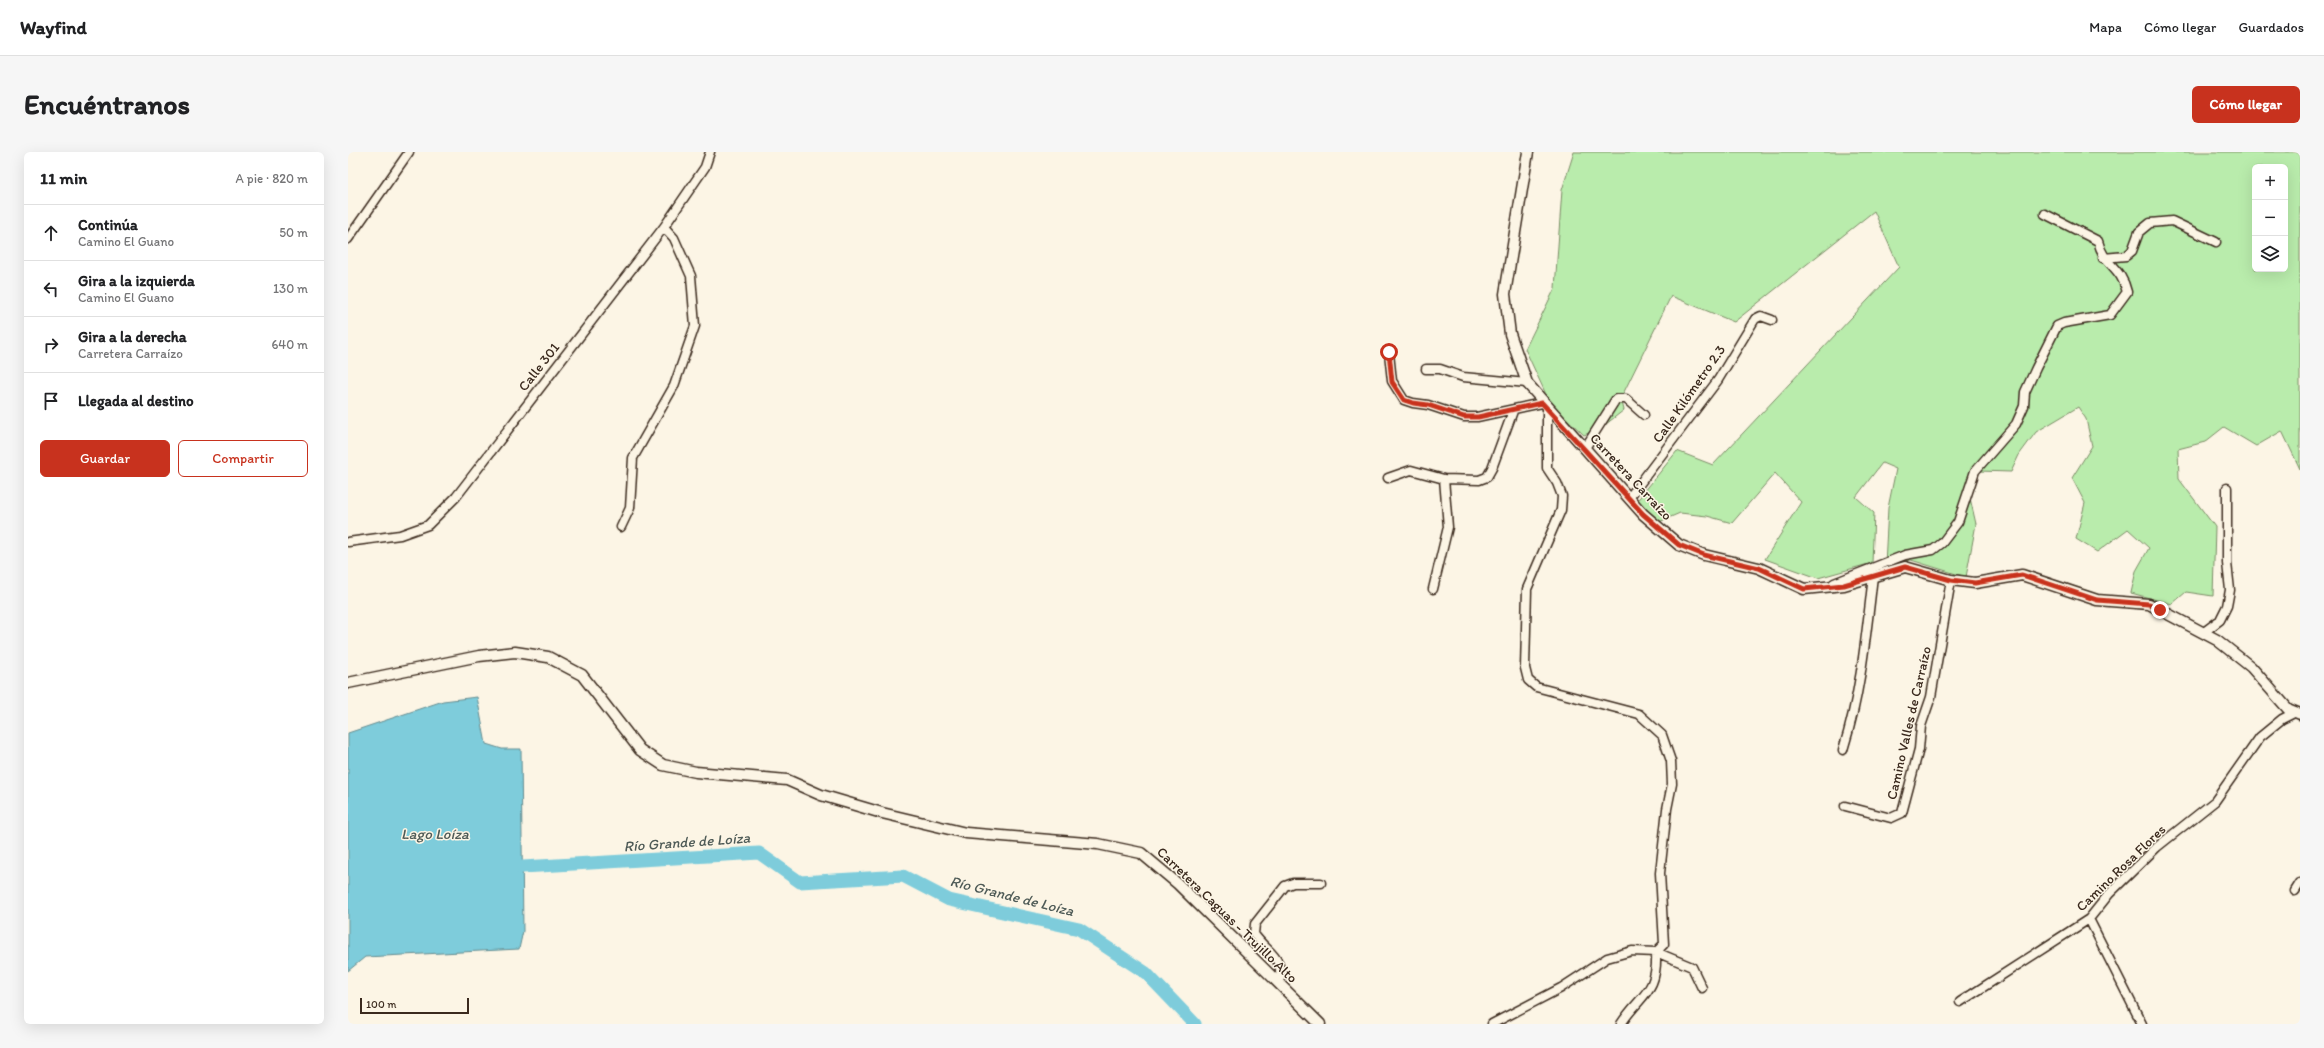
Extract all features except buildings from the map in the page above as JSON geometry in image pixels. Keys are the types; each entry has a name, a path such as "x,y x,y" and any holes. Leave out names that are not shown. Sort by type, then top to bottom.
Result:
{"street":[{"path":"348,239 409,152"},
{"name":"Calle 301","path":"348,542 400,535 428,526 456,498 664,227 705,167 710,152"},
{"name":"Carretera Carraízo","path":"1528,152 1505,294 1510,334 1527,383 1643,514 1679,545 1704,555 1759,568 1804,589 1844,585 1905,567 1951,580 1975,583 2022,575 2097,600 2149,604 2218,640 2251,667 2288,709 2298,713"},
{"path":"1823,587 1904,555 1933,550 1942,543 1958,522 1975,471 2016,424 2024,406 2025,392 2057,326 2064,323 2110,315 2127,292 2119,272 2103,258 2098,241 2045,214"},
{"path":"2103,258 2126,256 2132,251 2139,232 2150,223 2172,221 2216,242"},
{"path":"621,527 630,508 633,458 674,386 695,326 691,276 674,238 664,227"},
{"name":"Calle Kilómetro 2.3","path":"1629,498 1718,380 1755,319 1761,316 1772,320"},
{"path":"1389,356 1392,382 1404,400 1413,403 1428,405 1464,417 1478,417 1545,405 1547,468 1557,483 1562,496 1561,510 1527,589 1525,668 1528,680 1536,687 1639,714 1662,735 1671,761 1672,784 1667,809 1660,873 1664,944 1656,952 1656,964 1650,990 1628,1013 1621,1024"},
{"path":"1426,369 1440,369 1463,377 1527,383"},
{"path":"1585,448 1616,399 1626,398 1644,415"},
{"path":"1388,478 1411,470 1444,479 1479,480 1487,477 1492,468 1513,411"},
{"path":"1433,589 1448,527 1444,479"},
{"path":"2204,632 2220,620 2227,606 2230,590 2227,563 2227,488"},
{"path":"1843,750 1855,712 1861,678 1873,576"},
{"name":"Camino Valles de Carraízo","path":"1845,806 1891,818 1902,813 1919,749 1921,726 1932,697 1951,580"},
{"name":"Carretera Caguas - Trujillo Alto","path":"348,683 480,656 515,652 548,657 582,675 640,750 663,765 696,772 787,780 821,795 882,813 966,833 1098,844 1141,852 1178,884 1320,1024"},
{"name":"Camino Rosa Flores","path":"1960,1002 2089,919 2109,894 2157,847 2215,801 2260,736 2282,719 2298,713"},
{"path":"1280,985 1282,970 1277,959 1254,934 1255,924 1285,886 1293,883 1321,883"},
{"path":"2295,890 2300,883"},
{"path":"2089,919 2142,1024"},
{"path":"1492,1024 1561,988 1607,958 1632,951 1656,952 1692,967 1702,988"}],"green space":[{"path":"1574,152 2300,152 2300,469 2282,431 2256,446 2224,427 2205,442 2178,449 2179,479 2215,527 2213,596 2186,592 2172,604 2131,593 2136,571 2149,548 2128,529 2097,552 2076,539 2085,503 2072,478 2092,446 2086,419 2078,407 2036,432 2019,455 2011,472 1979,471 1967,485 1976,524 1966,577 1911,560 1885,564 1888,508 1896,469 1882,463 1856,497 1874,513 1872,563 1818,578 1765,559 1801,502 1775,473 1732,523 1707,516 1680,513 1659,522 1636,502 1677,451 1713,465 1899,267 1874,211 1734,322 1671,296 1621,398 1624,410 1601,428 1584,435 1550,403 1525,349 1555,288 1562,190"}],"water":[{"name":"Lago Loíza","path":"477,697 486,744 502,749 521,749 523,931 519,949 365,957 348,971 348,733 443,701"}],"waterway":[{"name":"Río Grande de Loíza","path":"506,868 759,853 800,882 903,876 949,900 1079,929 1146,973 1195,1024"}],"route":[{"path":"1389,352 1392,382 1404,400 1428,405 1464,417 1478,417 1513,411 1542,403 1569,430 1643,514 1679,545 1704,555 1759,568 1804,589 1844,585 1905,567 1951,580 1975,583 2022,575 2097,600 2149,604 2160,610"}]}
